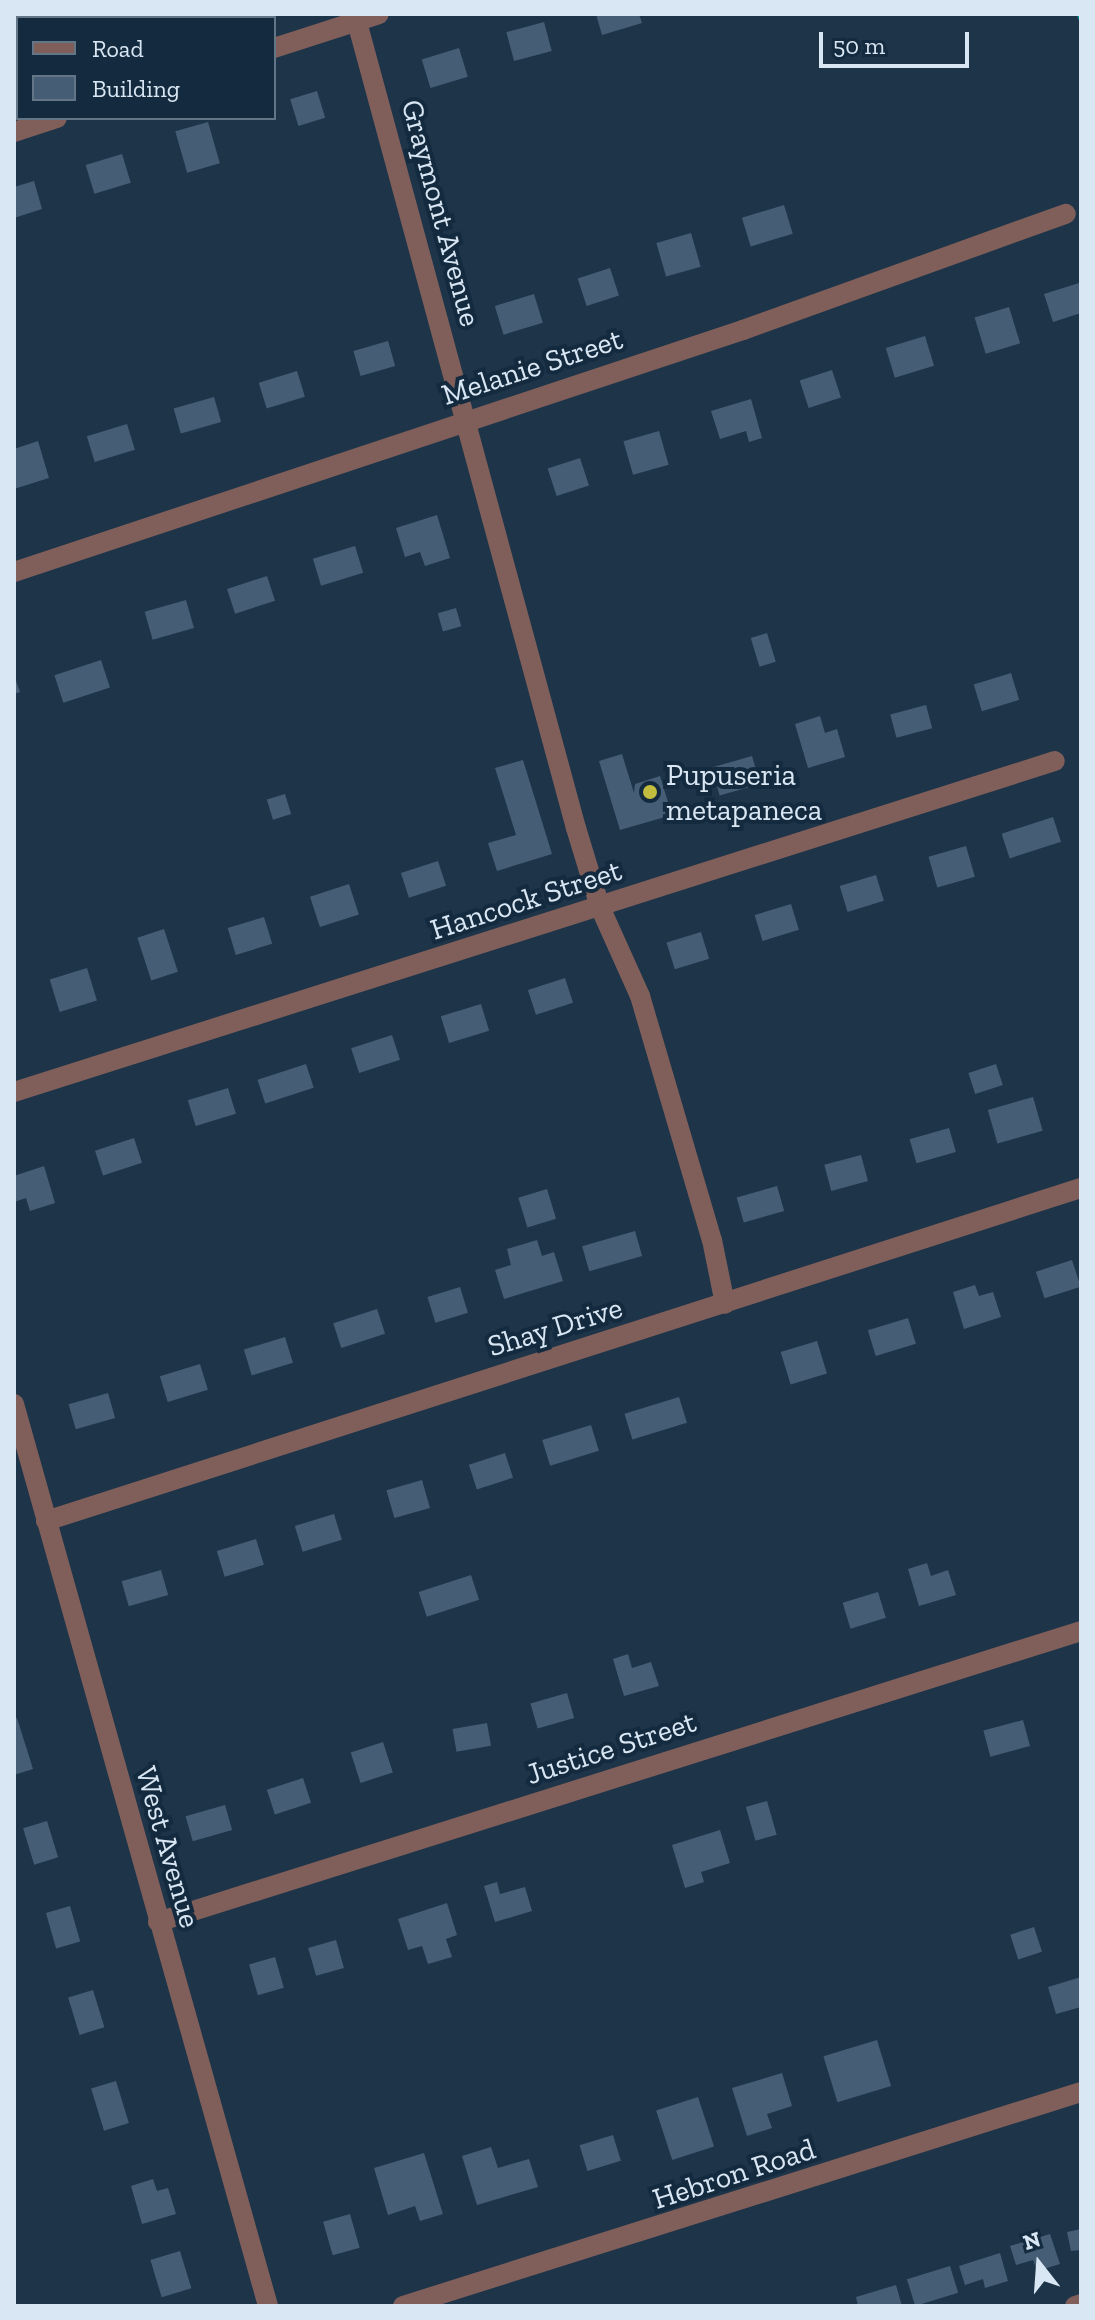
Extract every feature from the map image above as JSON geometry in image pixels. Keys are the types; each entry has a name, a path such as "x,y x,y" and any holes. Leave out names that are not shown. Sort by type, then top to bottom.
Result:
{"street":[{"path":"276,47 379,14"},
{"name":"Graymont Avenue","path":"357,22 600,907 640,996 712,1240 725,1304"},
{"path":"14,132 51,120"},
{"name":"Melanie Street","path":"14,572 467,419 743,330 1066,214"},
{"name":"Hancock Street","path":"14,1092 1055,761"},
{"name":"Shay Drive","path":"46,1521 1081,1188"},
{"name":"West Avenue","path":"14,1404 268,2306"},
{"name":"Justice Street","path":"158,1922 1081,1631"},
{"name":"Hebron Road","path":"403,2306 1081,2092"},
{"path":"1075,2306 1081,2304"}],"building":[{"path":"89,14 90,16 60,16"},
{"path":"596,14 639,14 642,23 602,35"},
{"path":"544,22 552,51 514,61 506,32"},
{"path":"459,48 468,77 430,88 422,59"},
{"path":"317,91 325,118 298,126 290,99"},
{"path":"208,122 220,163 187,173 175,131"},
{"path":"122,154 131,183 94,194 86,165"},
{"path":"34,181 42,209 14,218 14,187"},
{"path":"784,205 793,234 751,247 742,218"},
{"path":"691,233 701,267 666,277 656,243"},
{"path":"610,268 619,296 587,306 578,279"},
{"path":"1079,283 1081,313 1053,322 1044,294"},
{"path":"534,294 543,323 504,335 495,306"},
{"path":"1009,307 1020,343 986,354 975,318"},
{"path":"925,336 934,366 895,378 886,348"},
{"path":"388,341 395,366 361,376 353,351"},
{"path":"832,370 841,398 809,408 800,381"},
{"path":"297,371 305,397 267,409 259,383"},
{"path":"214,397 221,422 181,434 174,409"},
{"path":"751,399 762,438 749,442 746,431 720,439 711,411"},
{"path":"127,424 135,450 95,462 87,436"},
{"path":"659,431 669,465 633,475 623,441"},
{"path":"38,441 49,478 14,489 14,449"},
{"path":"580,458 589,486 557,496 548,469"},
{"path":"437,515 450,558 425,566 420,552 405,557 396,528"},
{"path":"355,546 363,573 321,586 313,559"},
{"path":"267,576 275,601 235,614 227,589"},
{"path":"186,600 194,628 153,640 145,612"},
{"path":"456,608 461,626 443,632 438,613"},
{"path":"767,633 776,662 760,667 751,638"},
{"path":"101,660 110,688 63,703 54,675"},
{"path":"1011,673 1019,700 982,711 974,684"},
{"path":"14,675 20,692 14,694"},
{"path":"926,705 932,728 896,738 890,715"},
{"path":"820,716 825,733 837,729 845,757 808,768 795,724"},
{"name":"Pupuseria metapaneca","path":"622,754 634,793 635,784 660,776 672,815 620,830 599,761"},
{"path":"752,756 760,784 720,795 712,768"},
{"path":"523,760 552,854 497,871 488,843 516,835 495,768"},
{"path":"285,794 291,814 273,820 267,800"},
{"path":"1053,817 1061,842 1010,858 1002,834"},
{"path":"966,846 975,877 937,888 929,857"},
{"path":"438,861 446,886 409,898 401,873"},
{"path":"876,875 884,901 848,912 840,886"},
{"path":"349,884 359,914 320,927 310,897"},
{"path":"791,904 799,930 763,941 755,915"},
{"path":"264,917 272,944 236,955 228,928"},
{"path":"164,929 178,972 151,980 137,938"},
{"path":"701,932 709,959 675,969 667,943"},
{"path":"87,968 97,1001 60,1012 50,979"},
{"path":"565,978 573,1003 536,1015 528,990"},
{"path":"481,1004 489,1031 449,1043 441,1016"},
{"path":"392,1035 400,1060 359,1073 351,1048"},
{"path":"306,1064 314,1088 265,1104 257,1080"},
{"path":"996,1064 1003,1085 975,1094 968,1073"},
{"path":"228,1088 236,1114 196,1126 188,1100"},
{"path":"1033,1097 1043,1131 997,1144 988,1110"},
{"path":"949,1128 956,1152 916,1163 910,1139"},
{"path":"134,1138 142,1163 103,1175 95,1151"},
{"path":"861,1155 868,1181 831,1191 824,1165"},
{"path":"44,1166 55,1203 30,1211 26,1198 14,1202 14,1176"},
{"path":"777,1186 784,1211 744,1223 737,1198"},
{"path":"547,1189 556,1219 527,1227 518,1198"},
{"path":"635,1231 642,1256 589,1271 582,1246"},
{"path":"537,1240 542,1256 554,1252 563,1281 504,1299 495,1270 511,1265 507,1249"},
{"path":"1072,1260 1081,1287 1045,1298 1036,1272"},
{"path":"975,1285 979,1296 993,1292 1001,1317 964,1329 953,1292"},
{"path":"460,1287 468,1313 435,1323 427,1297"},
{"path":"377,1309 385,1334 341,1348 333,1323"},
{"path":"908,1318 916,1344 876,1356 868,1330"},
{"path":"285,1337 293,1363 252,1375 244,1350"},
{"path":"817,1341 827,1374 791,1385 781,1352"},
{"path":"200,1364 208,1390 168,1402 160,1376"},
{"path":"108,1393 115,1418 76,1429 69,1404"},
{"path":"679,1397 687,1423 632,1439 624,1414"},
{"path":"591,1425 599,1451 550,1466 542,1440"},
{"path":"505,1453 513,1478 477,1489 469,1465"},
{"path":"422,1480 430,1508 394,1518 386,1490"},
{"path":"334,1514 342,1540 303,1552 295,1526"},
{"path":"256,1539 264,1565 225,1577 217,1551"},
{"path":"927,1563 931,1576 948,1570 956,1595 919,1606 908,1569"},
{"path":"161,1570 168,1595 129,1606 122,1581"},
{"path":"471,1575 479,1600 427,1617 419,1592"},
{"path":"878,1592 886,1618 851,1629 843,1603"},
{"path":"628,1654 632,1668 651,1662 659,1686 624,1696 613,1659"},
{"path":"567,1693 574,1718 538,1728 530,1703"},
{"path":"17,1718 33,1769 14,1775 14,1719"},
{"path":"1023,1720 1030,1746 990,1757 983,1731"},
{"path":"487,1723 491,1746 457,1752 453,1729"},
{"path":"383,1742 393,1772 361,1783 351,1753"},
{"path":"303,1778 311,1803 275,1814 267,1790"},
{"path":"767,1801 777,1835 755,1841 746,1807"},
{"path":"225,1805 232,1830 193,1841 186,1816"},
{"path":"47,1821 58,1857 34,1865 23,1828"},
{"path":"720,1830 730,1863 701,1872 704,1882 685,1888 672,1845"},
{"path":"497,1882 500,1894 525,1887 532,1911 495,1922 484,1886"},
{"path":"447,1903 457,1935 446,1939 452,1957 428,1964 422,1946 408,1950 398,1919"},
{"path":"70,1906 80,1942 56,1948 46,1913"},
{"path":"1034,1927 1042,1952 1018,1959 1010,1935"},
{"path":"336,1940 344,1968 316,1976 308,1948"},
{"path":"275,1957 284,1988 258,1995 249,1964"},
{"path":"1081,1977 1081,2007 1056,2014 1048,1987"},
{"path":"93,1990 104,2027 80,2035 68,1998"},
{"path":"877,2040 891,2086 837,2102 823,2056"},
{"path":"782,2073 792,2106 767,2114 772,2128 747,2136 732,2088"},
{"path":"116,2081 129,2123 104,2131 91,2089"},
{"path":"698,2097 714,2146 672,2160 656,2111"},
{"path":"613,2135 621,2161 587,2171 580,2145"},
{"path":"491,2147 498,2168 529,2159 538,2187 477,2205 462,2156"},
{"path":"424,2153 443,2214 420,2221 415,2206 388,2215 374,2168"},
{"path":"153,2179 157,2191 168,2188 176,2214 142,2224 131,2186"},
{"path":"350,2214 360,2248 333,2255 323,2222"},
{"path":"1081,2229 1081,2250 1071,2251 1067,2232"},
{"path":"1050,2234 1060,2264 1037,2271 1033,2260 1016,2265 1010,2246"},
{"path":"180,2251 191,2288 162,2297 150,2260"},
{"path":"1000,2253 1008,2281 985,2288 983,2279 965,2285 959,2266"},
{"path":"950,2266 958,2293 915,2306 907,2279"},
{"path":"896,2285 902,2306 858,2306 856,2297"}],"waterway":[{"path":"1080,14 1081,18"}],"place":[{"name":"Pupuseria metapaneca","path":"650,792"}]}
